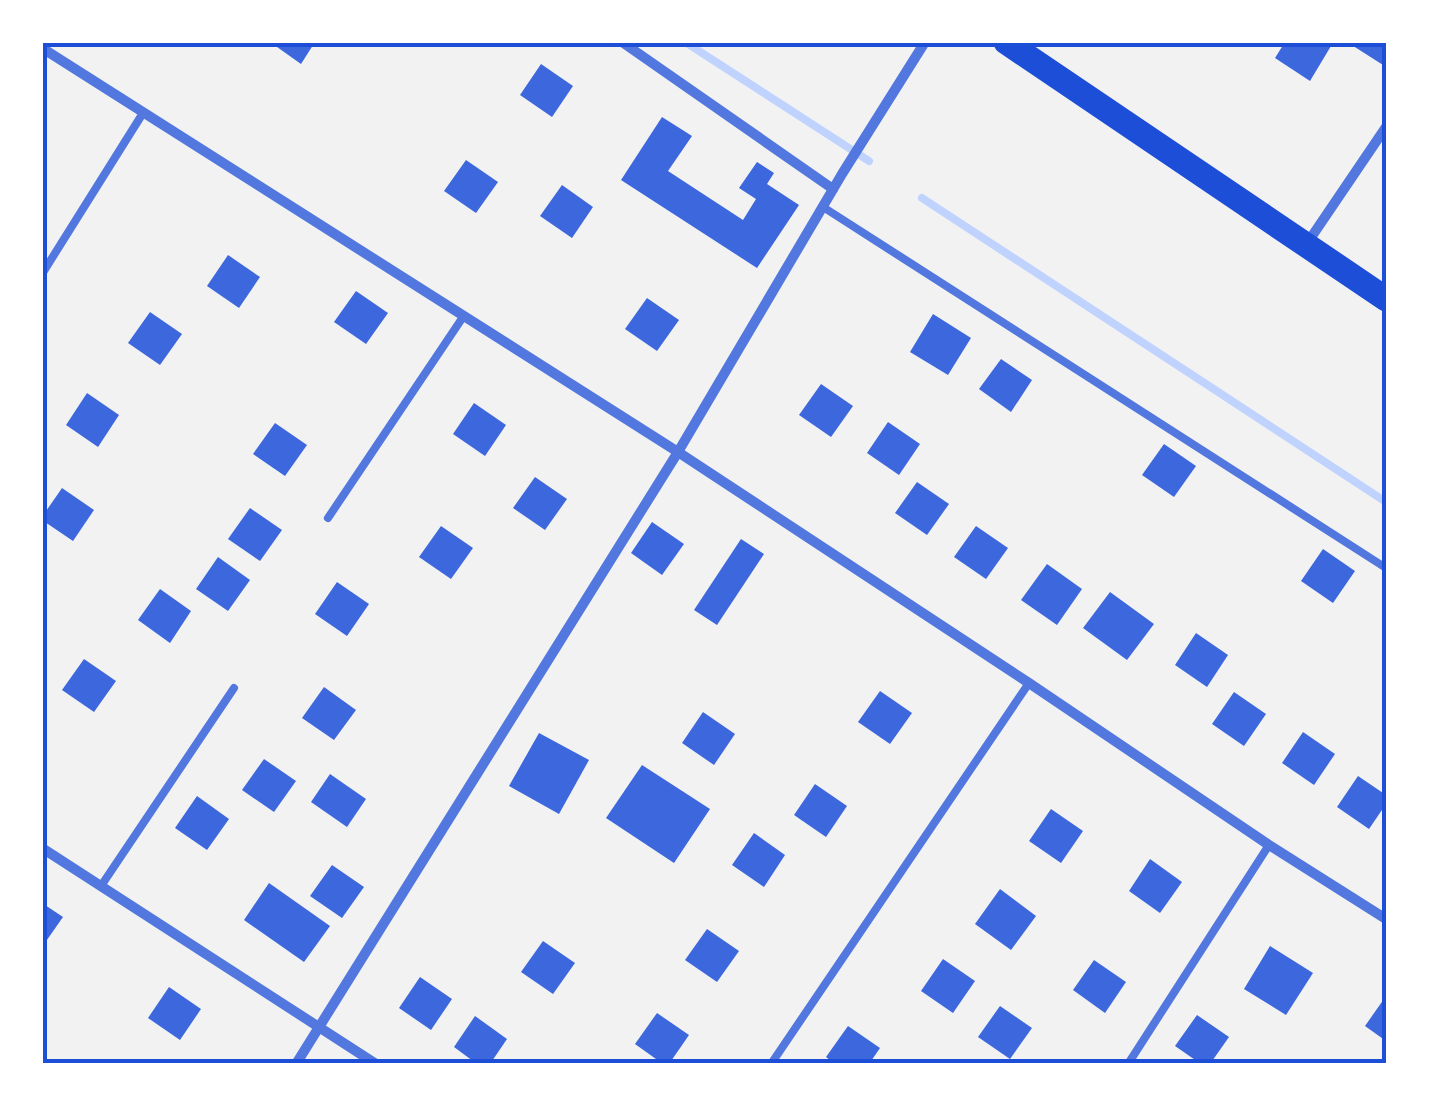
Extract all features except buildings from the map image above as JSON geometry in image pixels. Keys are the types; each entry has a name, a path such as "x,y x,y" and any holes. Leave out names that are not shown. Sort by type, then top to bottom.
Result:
{"main road":[{"path":"1006,42 1386,299"}],"street":[{"path":"622,42 833,189"},
{"path":"296,1064 678,452 925,42"},
{"path":"42,48 678,452 1386,919"},
{"path":"1306,246 1386,126"},
{"path":"42,848 376,1064"}],"lane":[{"path":"42,274 143,114"},
{"path":"823,207 1386,568"},
{"path":"328,518 463,316"},
{"path":"771,1064 1029,683"},
{"path":"101,886 234,688"},
{"path":"1128,1064 1269,845"}],"waterway":[{"path":"685,42 869,161"},
{"path":"922,198 1386,502"}]}
